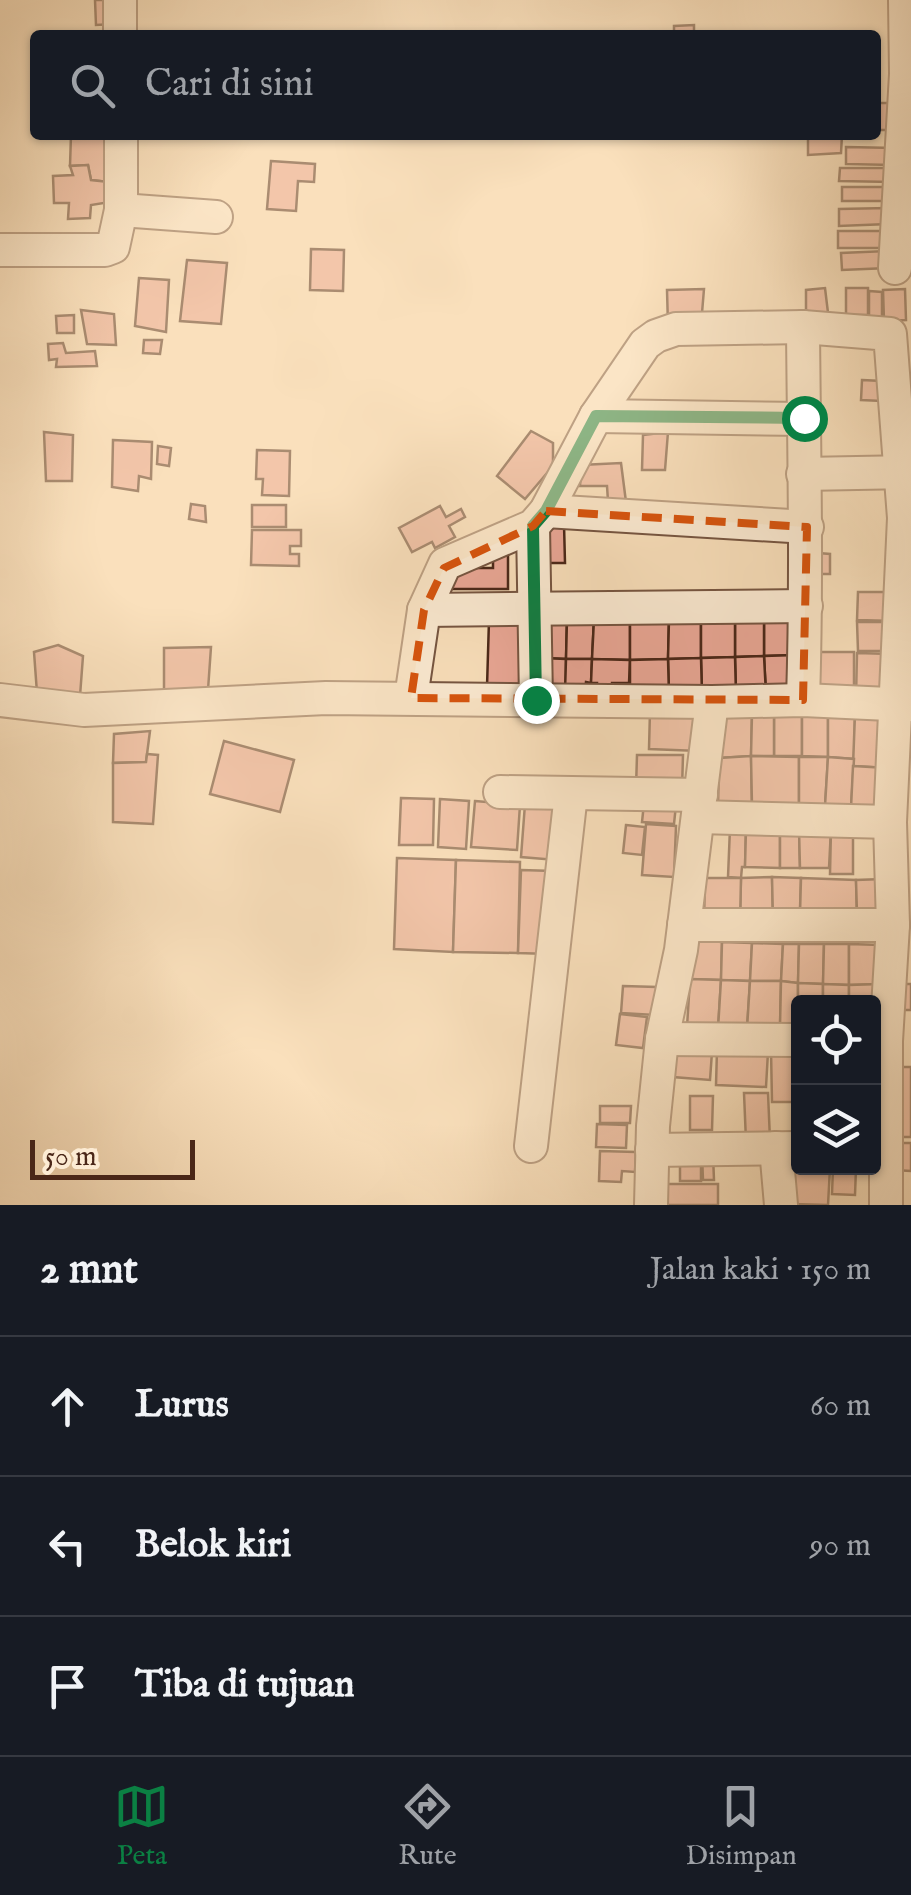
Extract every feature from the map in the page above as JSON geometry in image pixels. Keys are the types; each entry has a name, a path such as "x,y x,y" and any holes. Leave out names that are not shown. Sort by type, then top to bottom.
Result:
{"street":[{"path":"120,0 120,30"},
{"path":"896,268 898,74 905,0"},
{"path":"0,250 110,249 116,242 122,210 121,140"},
{"path":"122,210 216,217"},
{"path":"803,327 807,528 803,700"},
{"path":"536,700 540,519 596,416 644,344 676,329 803,327 885,332 892,338 905,472 903,705 890,822 893,925 881,1032"},
{"path":"596,416 804,418"},
{"path":"803,474 905,472"},
{"path":"411,698 424,610 446,562 540,519 807,528"},
{"path":"424,610 806,606"},
{"path":"0,700 84,710 326,698 803,700 903,705"},
{"path":"651,1205 662,1039 684,925 712,702"},
{"path":"500,792 571,794 890,822"},
{"path":"530,1146 571,794"},
{"path":"684,925 893,925"},
{"path":"662,1039 791,1040"},
{"path":"652,1150 787,1148 781,1205"},
{"path":"881,1157 886,1205"}],"highlighted area":[{"path":"546,511 807,527 803,700 411,698 424,610 444,568 533,526"}],"building":[{"path":"95,0 114,0 114,24 96,25"},
{"path":"694,25 694,30 674,30 674,26"},
{"path":"881,103 890,103 890,130 881,130"},
{"path":"71,140 110,140 109,182 91,180 88,165 70,166"},
{"path":"808,140 842,140 841,153 808,155"},
{"path":"846,147 895,148 893,165 846,164"},
{"path":"271,161 315,164 314,182 298,181 296,211 267,209"},
{"path":"88,165 91,180 109,182 110,202 91,205 90,218 68,219 69,203 54,203 53,176 73,175 70,166"},
{"path":"840,168 893,168 893,182 839,181"},
{"path":"842,187 890,187 894,201 842,201"},
{"path":"888,208 888,224 839,226 839,209"},
{"path":"838,231 888,231 888,248 838,248"},
{"path":"311,249 344,250 343,291 310,290"},
{"path":"887,251 888,268 842,270 841,253"},
{"path":"187,260 227,263 221,324 180,321"},
{"path":"139,278 169,280 166,332 135,326"},
{"path":"825,288 829,321 806,323 806,290"},
{"path":"846,288 868,288 868,315 846,315"},
{"path":"704,289 701,325 668,326 667,290"},
{"path":"905,289 906,320 884,321 883,290"},
{"path":"869,291 882,292 882,318 869,318"},
{"path":"81,310 114,314 116,345 87,344"},
{"path":"74,315 74,333 57,333 56,316"},
{"path":"144,340 162,340 160,354 143,353"},
{"path":"63,343 66,353 95,351 97,366 56,367 57,359 49,360 48,344"},
{"path":"862,380 882,381 882,401 861,400"},
{"path":"531,431 553,443 553,466 525,499 497,476"},
{"path":"44,432 73,435 72,481 46,481"},
{"path":"668,432 665,470 642,470 643,435"},
{"path":"113,440 152,442 151,479 139,476 138,491 112,487"},
{"path":"158,446 171,448 169,466 157,464"},
{"path":"257,450 290,451 289,496 262,495 263,479 256,479"},
{"path":"621,463 626,502 608,501 607,486 580,486 581,465"},
{"path":"191,504 205,506 206,522 189,519"},
{"path":"252,505 286,505 286,527 252,527"},
{"path":"440,506 446,517 461,509 465,517 449,526 455,537 435,548 432,542 412,552 399,528"},
{"path":"540,524 564,524 565,563 540,563"},
{"path":"252,530 301,530 301,546 290,546 290,554 299,554 299,566 251,565"},
{"path":"493,549 508,549 508,589 450,589 450,568 493,568"},
{"path":"818,553 830,554 830,574 818,574"},
{"path":"858,592 896,592 895,621 857,620"},
{"path":"794,617 796,655 764,656 764,618"},
{"path":"764,618 764,656 735,657 735,619"},
{"path":"542,619 567,619 566,659 542,658"},
{"path":"567,619 594,619 592,659 566,659"},
{"path":"594,619 630,619 630,660 592,659"},
{"path":"630,619 669,619 668,659 630,660"},
{"path":"669,619 701,619 701,658 668,659"},
{"path":"701,619 735,619 735,657 701,658"},
{"path":"489,620 533,621 531,688 487,687"},
{"path":"857,622 890,622 891,651 858,651"},
{"path":"58,645 83,656 80,696 37,693 34,652"},
{"path":"211,647 208,690 164,689 164,648"},
{"path":"816,652 854,652 854,697 816,697"},
{"path":"857,653 891,654 890,699 856,698"},
{"path":"796,655 798,692 766,694 764,656"},
{"path":"764,656 766,694 736,695 735,657"},
{"path":"735,657 736,695 702,695 701,658"},
{"path":"542,658 566,659 566,695 540,694"},
{"path":"701,658 702,695 669,696 668,659"},
{"path":"566,659 592,659 591,683 586,682 585,691 565,691"},
{"path":"592,659 630,660 629,683 612,683 611,693 597,693 597,683 591,683"},
{"path":"668,659 669,696 630,696 630,660"},
{"path":"650,711 700,713 699,751 649,749"},
{"path":"721,713 752,714 751,756 719,758"},
{"path":"802,713 802,756 774,756 774,714"},
{"path":"802,713 828,713 828,757 802,756"},
{"path":"828,713 855,714 854,759 828,757"},
{"path":"752,714 774,714 774,756 751,756"},
{"path":"855,714 889,714 887,768 853,766"},
{"path":"150,731 146,762 113,763 114,734"},
{"path":"224,741 294,760 280,812 210,794"},
{"path":"147,754 158,755 153,824 113,822 113,763 146,762"},
{"path":"637,755 683,755 682,789 636,788"},
{"path":"751,756 752,806 718,807 719,758"},
{"path":"751,756 799,757 799,804 752,806"},
{"path":"799,757 828,757 825,806 799,804"},
{"path":"828,757 854,759 851,808 825,806"},
{"path":"853,766 887,768 886,809 851,808"},
{"path":"401,798 434,799 433,845 399,845"},
{"path":"440,799 469,801 466,849 438,847"},
{"path":"475,801 520,805 517,850 471,847"},
{"path":"644,803 676,805 674,824 642,822"},
{"path":"525,804 560,806 556,860 521,857"},
{"path":"646,824 676,826 674,877 642,875"},
{"path":"626,825 645,827 642,855 623,853"},
{"path":"730,828 746,829 741,878 728,877"},
{"path":"746,829 780,829 780,868 745,867"},
{"path":"780,829 799,829 800,868 780,868"},
{"path":"799,829 831,829 829,868 800,868"},
{"path":"831,829 853,830 853,874 830,874"},
{"path":"397,858 456,860 453,952 394,949"},
{"path":"456,860 520,862 518,953 453,952"},
{"path":"521,870 553,871 549,954 518,953"},
{"path":"772,877 773,919 740,917 741,878"},
{"path":"772,877 801,878 800,909 773,919"},
{"path":"705,878 741,878 740,922 704,921"},
{"path":"801,878 856,880 857,914 800,914"},
{"path":"883,879 884,913 857,914 856,880"},
{"path":"694,940 722,942 721,980 690,979"},
{"path":"722,942 752,943 750,981 721,980"},
{"path":"752,943 783,944 781,981 750,981"},
{"path":"783,944 799,944 798,983 781,981"},
{"path":"799,944 824,944 823,984 798,983"},
{"path":"824,944 849,944 849,985 823,984"},
{"path":"849,944 881,945 881,984 849,985"},
{"path":"690,979 721,980 718,1029 687,1027"},
{"path":"721,980 750,981 747,1029 718,1029"},
{"path":"750,981 781,981 780,1027 747,1029"},
{"path":"781,981 798,983 798,995 791,995 791,1027 780,1027"},
{"path":"798,983 823,984 823,995 798,995"},
{"path":"823,984 849,985 849,995 823,995"},
{"path":"881,984 877,995 849,995 849,985"},
{"path":"899,984 911,984 911,1010 899,1010"},
{"path":"623,986 657,987 655,1015 621,1013"},
{"path":"620,1014 647,1017 643,1048 616,1045"},
{"path":"675,1049 712,1052 710,1080 673,1077"},
{"path":"717,1050 768,1052 766,1087 716,1085"},
{"path":"771,1050 791,1054 791,1102 772,1102"},
{"path":"898,1067 911,1067 911,1137 897,1137"},
{"path":"744,1093 768,1093 770,1140 746,1141"},
{"path":"690,1096 713,1096 712,1130 690,1130"},
{"path":"600,1106 631,1106 630,1123 600,1123"},
{"path":"597,1124 627,1125 626,1148 596,1147"},
{"path":"895,1143 911,1143 911,1171 895,1170"},
{"path":"600,1151 636,1152 635,1172 622,1171 621,1182 599,1181"},
{"path":"702,1155 713,1155 714,1180 703,1180"},
{"path":"680,1157 701,1157 701,1181 680,1181"},
{"path":"788,1170 791,1175 830,1175 828,1205 793,1204"},
{"path":"833,1175 856,1175 855,1195 832,1194"},
{"path":"664,1184 718,1184 718,1205 664,1205"}],"route":[{"path":"536,700 533,526 546,511 596,416 804,418"}]}
